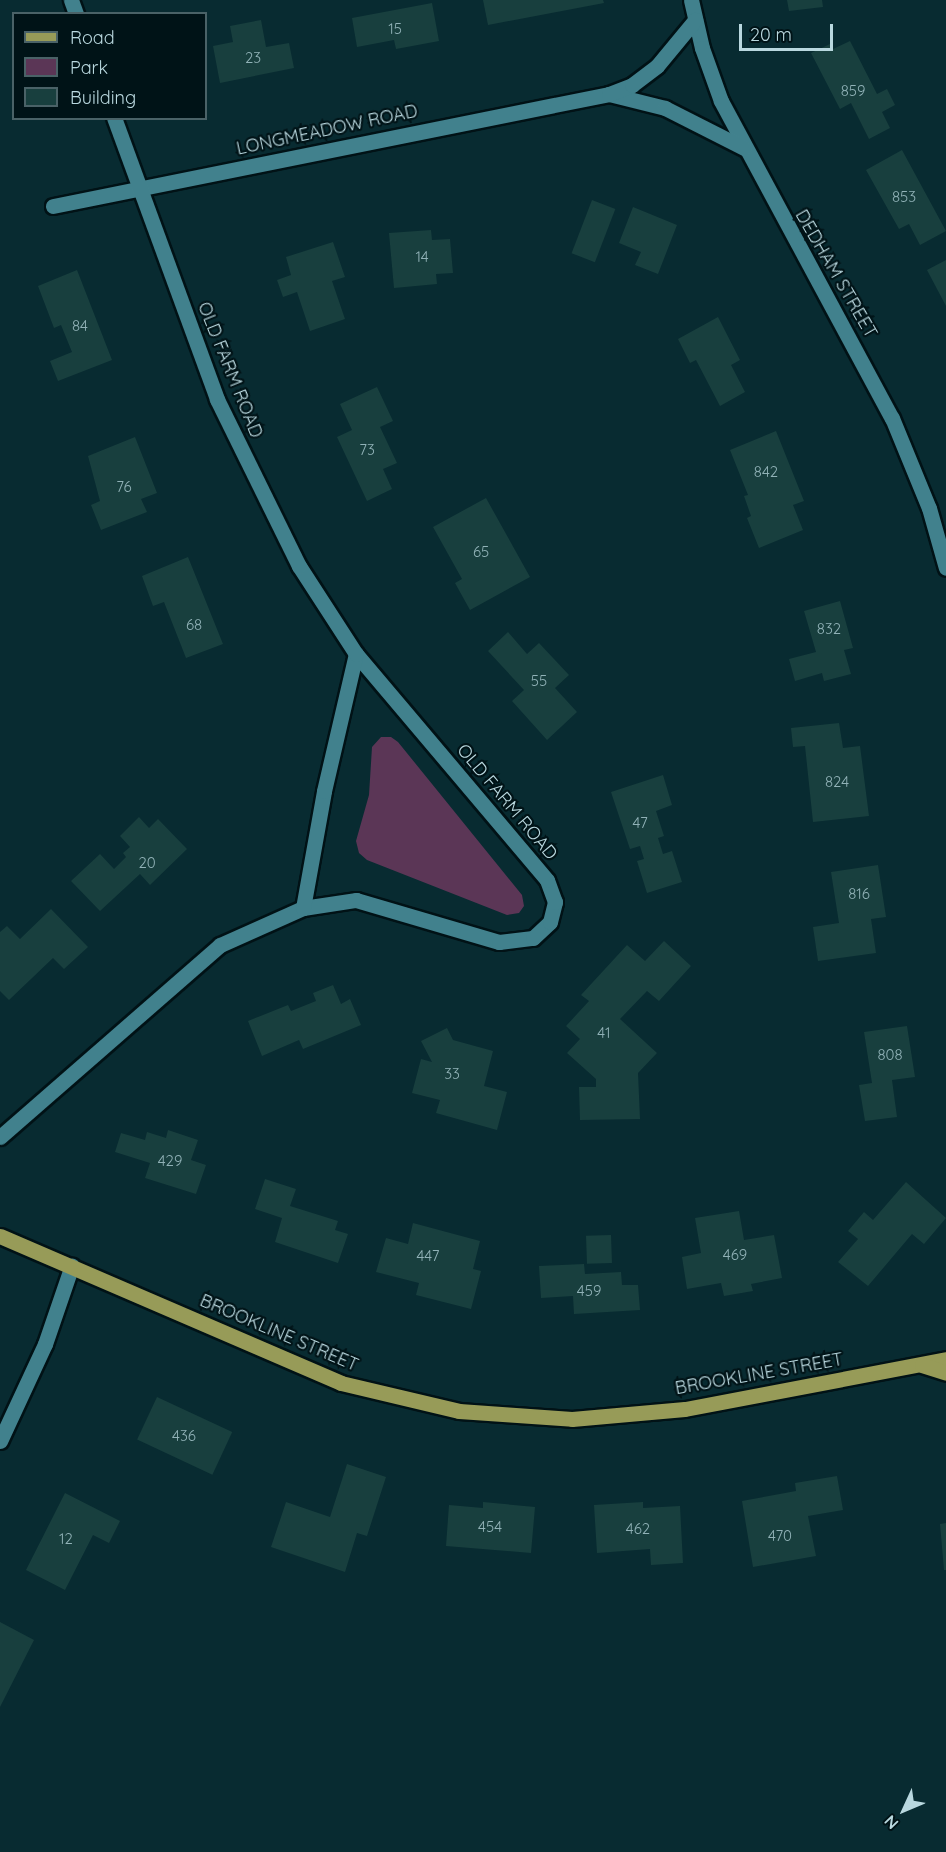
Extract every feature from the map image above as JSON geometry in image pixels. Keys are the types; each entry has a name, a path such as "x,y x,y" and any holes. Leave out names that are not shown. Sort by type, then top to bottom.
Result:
{"main road":[{"name":"BROOKLINE STREET","path":"0,1236 72,1265 341,1383 459,1411 572,1419 685,1409 946,1359"},
{"path":"919,1364 946,1373"}],"street":[{"name":"DEDHAM STREET","path":"691,0 695,20 721,101 744,148 892,418 929,508 946,568"},
{"name":"LONGMEADOW ROAD","path":"53,206 609,94 651,72 695,20"},
{"name":"LONGMEADOW ROAD","path":"609,94 665,108 744,148"},
{"name":"OLD FARM ROAD","path":"0,1137 220,945 303,908 356,900 500,942 533,938 550,922 555,902 547,880 356,654 299,566 217,399 115,120"},
{"path":"303,908 324,791 356,654"},
{"path":"0,1441 45,1344 72,1265"}],"green space":[{"path":"381,737 391,737 398,742 522,895 524,906 519,913 507,915 367,860 359,853 356,841 369,795 372,747"}],"building":[{"path":"483,0 603,0 604,3 488,25"},
{"path":"787,0 822,0 823,7 789,11"},
{"path":"432,3 439,41 396,49 394,40 357,47 352,18"},
{"path":"261,20 266,47 289,43 294,68 220,83 213,46 233,42 230,26"},
{"path":"850,41 877,94 887,89 895,105 882,112 890,128 869,139 851,103 840,109 811,53 830,44 833,49"},
{"path":"902,150 946,231 920,245 909,224 899,229 866,170"},
{"path":"592,200 615,209 595,262 572,253"},
{"path":"633,207 677,225 658,274 635,265 641,252 619,243"},
{"path":"431,230 432,240 450,239 453,273 436,274 437,284 394,288 389,233"},
{"path":"333,242 345,277 332,281 345,319 310,331 297,292 283,297 277,280 291,275 286,257"},
{"path":"946,260 946,306 927,270"},
{"path":"77,270 112,360 58,381 50,361 72,352 61,325 54,328 38,286"},
{"path":"718,317 740,360 731,365 745,392 720,406 696,360 690,363 678,339"},
{"path":"377,387 393,421 380,427 397,463 383,469 392,489 367,501 337,437 352,430 340,404"},
{"path":"776,431 804,501 793,505 803,530 759,548 747,518 751,516 744,496 748,495 730,450"},
{"path":"135,437 157,493 141,499 147,512 101,530 91,505 100,501 88,456"},
{"path":"486,498 530,577 470,610 455,583 462,579 433,527"},
{"path":"188,557 223,644 186,658 164,602 153,606 142,576"},
{"path":"840,601 853,648 844,650 851,674 824,681 822,673 795,681 789,659 816,652 804,611"},
{"path":"508,632 527,654 539,643 569,675 555,688 577,712 547,740 512,701 524,690 488,651"},
{"path":"839,723 843,748 860,746 869,816 813,822 805,746 793,747 791,728"},
{"path":"663,775 672,805 656,811 664,836 658,838 663,854 672,851 682,882 647,893 637,861 644,859 640,846 630,849 611,792"},
{"path":"139,817 149,828 158,819 187,849 150,885 140,874 100,911 71,881 100,854 114,869 126,857 123,853 130,847 120,836"},
{"path":"878,865 886,917 871,919 876,953 818,961 813,927 839,923 831,872"},
{"path":"51,909 88,947 64,969 53,958 9,1000 0,991 0,932 7,926 20,939"},
{"path":"664,941 691,966 659,1001 647,991 620,1019 657,1053 638,1073 640,1119 580,1120 579,1087 596,1087 596,1079 567,1053 580,1039 566,1026 589,1001 581,995 627,945 645,961"},
{"path":"333,985 341,1004 350,999 361,1025 303,1049 299,1040 262,1056 248,1021 288,1005 291,1011 316,1001 313,993"},
{"path":"907,1026 915,1077 892,1080 897,1117 865,1121 859,1085 872,1083 864,1032"},
{"path":"447,1028 453,1040 493,1051 484,1086 507,1092 497,1130 436,1113 440,1100 412,1093 421,1059 432,1062 421,1041"},
{"path":"168,1130 198,1140 191,1160 206,1165 196,1194 145,1178 150,1163 115,1152 121,1133 145,1140 147,1132 166,1138"},
{"path":"265,1179 296,1189 290,1206 338,1221 335,1230 348,1234 338,1263 275,1242 282,1218 255,1209"},
{"path":"906,1182 946,1218 924,1244 912,1234 868,1286 838,1262 858,1239 848,1231 864,1212 873,1220"},
{"path":"739,1211 744,1240 774,1235 782,1278 751,1284 753,1291 724,1296 721,1283 687,1289 682,1257 701,1253 695,1218"},
{"path":"413,1223 480,1241 473,1269 481,1271 471,1309 416,1295 419,1283 376,1272 386,1238 408,1244"},
{"path":"611,1235 612,1263 587,1264 586,1236"},
{"path":"584,1264 585,1274 621,1272 622,1285 638,1285 640,1310 574,1314 573,1296 541,1298 539,1266"},
{"path":"157,1397 232,1432 212,1475 137,1440"},
{"path":"347,1464 386,1477 367,1536 357,1533 345,1572 271,1547 286,1502 330,1517"},
{"path":"837,1476 843,1510 808,1516 816,1556 753,1567 742,1501 796,1491 795,1483"},
{"path":"65,1493 120,1521 109,1543 93,1535 65,1590 26,1570"},
{"path":"483,1502 535,1507 531,1553 446,1546 449,1505 483,1508"},
{"path":"643,1502 643,1508 680,1506 683,1563 651,1565 650,1549 597,1553 594,1505"},
{"path":"946,1523 946,1570 944,1570 940,1524"},
{"path":"0,1622 34,1640 0,1707"}]}
